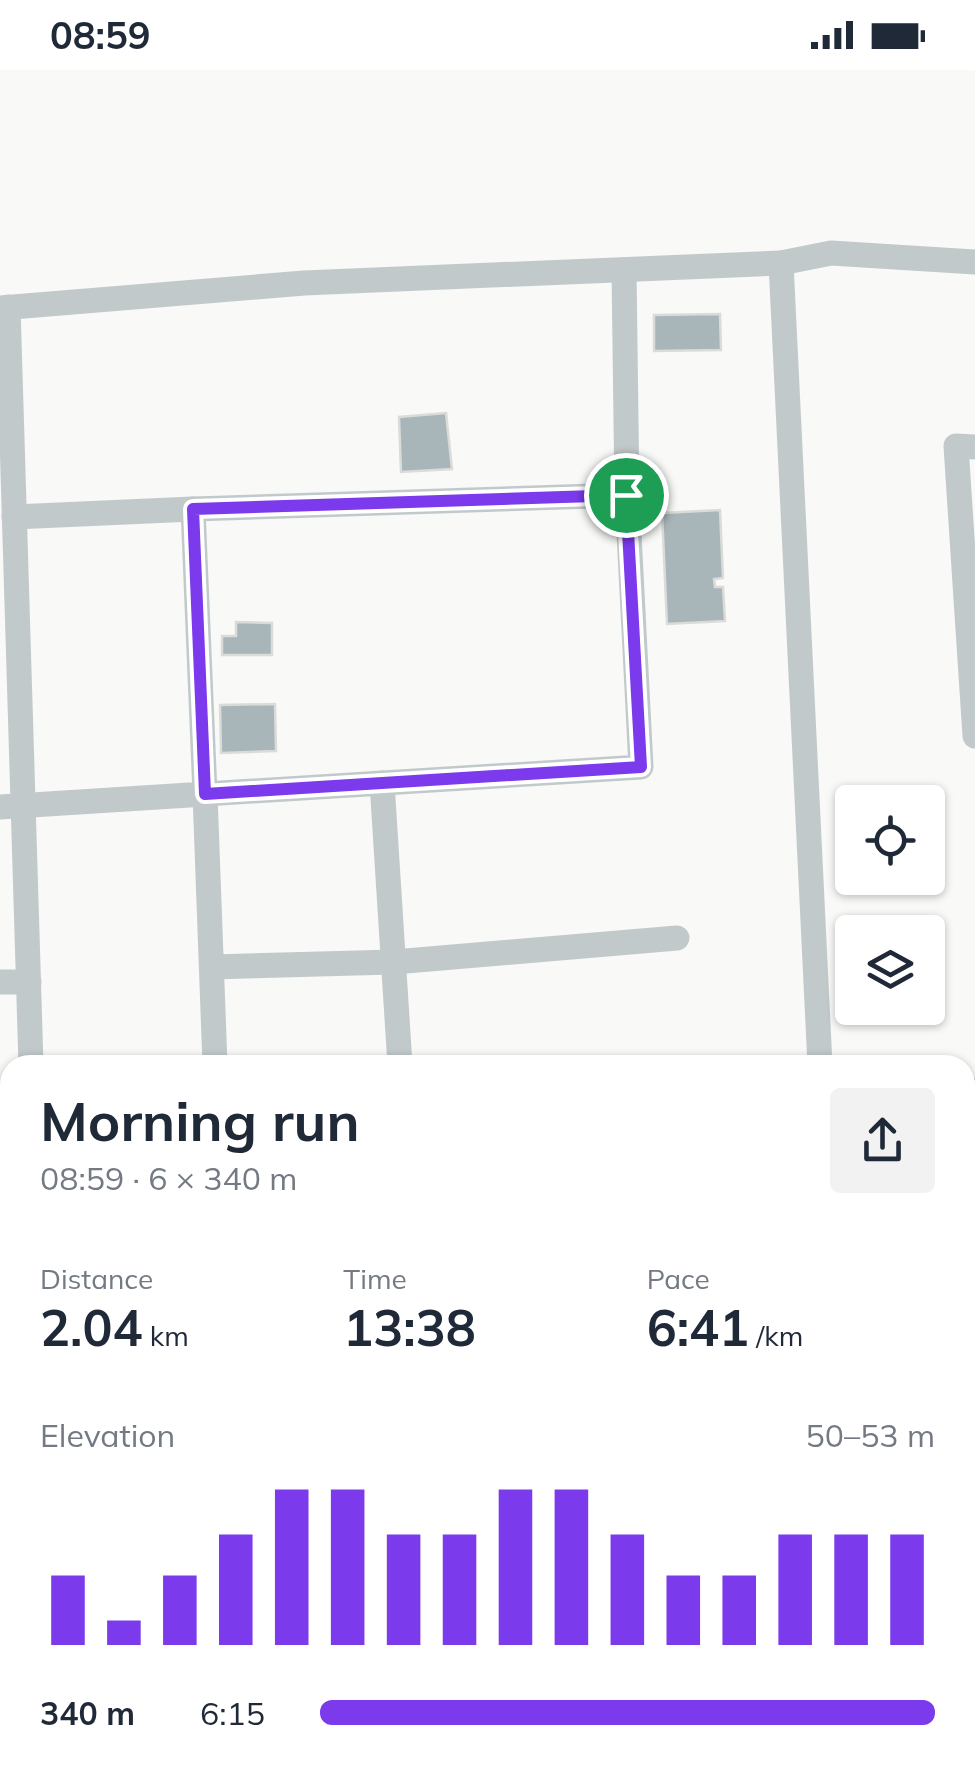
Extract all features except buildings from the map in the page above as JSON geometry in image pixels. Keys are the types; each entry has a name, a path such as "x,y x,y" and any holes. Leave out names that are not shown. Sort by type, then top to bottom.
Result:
{"street":[{"path":"31,1055 29,982 12,807 8,607 14,517 4,308 304,283 782,263 832,253 975,262"},
{"path":"782,263 820,1055"},
{"path":"12,807 641,767 626,495 624,270"},
{"path":"975,447 956,446 975,736"},
{"path":"14,517 626,495"},
{"path":"193,509 216,1055"},
{"path":"382,784 399,1055"},
{"path":"212,967 394,962 676,938"},
{"path":"0,982 29,982"}],"route":[{"path":"626,495 641,767 205,794 193,509 626,495"}]}
